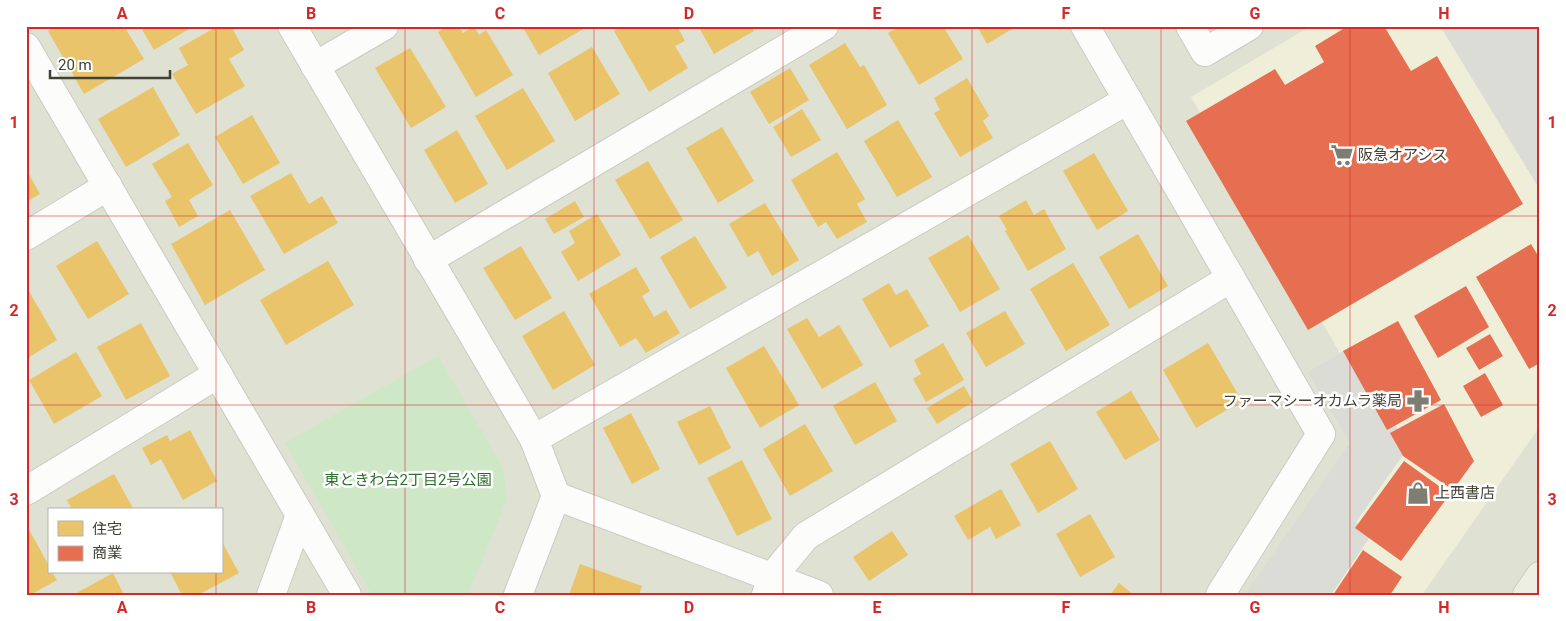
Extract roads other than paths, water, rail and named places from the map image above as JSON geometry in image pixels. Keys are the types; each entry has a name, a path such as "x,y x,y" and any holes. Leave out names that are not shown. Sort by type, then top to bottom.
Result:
{"main road":[{"path":"1527,595 1540,576"}],"street":[{"path":"292,26 534,439 556,496 518,595"},
{"path":"315,66 384,26"},
{"path":"428,260 824,26"},
{"path":"1085,26 1321,434 1220,595"},
{"path":"1190,26 1205,52 1249,26"},
{"path":"26,47 347,595"},
{"path":"534,439 1128,100"},
{"path":"26,236 108,186"},
{"path":"769,586 806,536 1231,278"},
{"path":"26,491 218,374"},
{"path":"556,496 769,586 819,595"},
{"path":"271,595 300,515"}],"place":[{"name":"阪急オアシス","path":"1342,155"},
{"name":"ファーマシーオカムラ薬局","path":"1418,401"},
{"name":"上西書店","path":"1418,493"}],"park label":[{"name":"東ときわ台2丁目2号公園","path":"408,480"}]}
